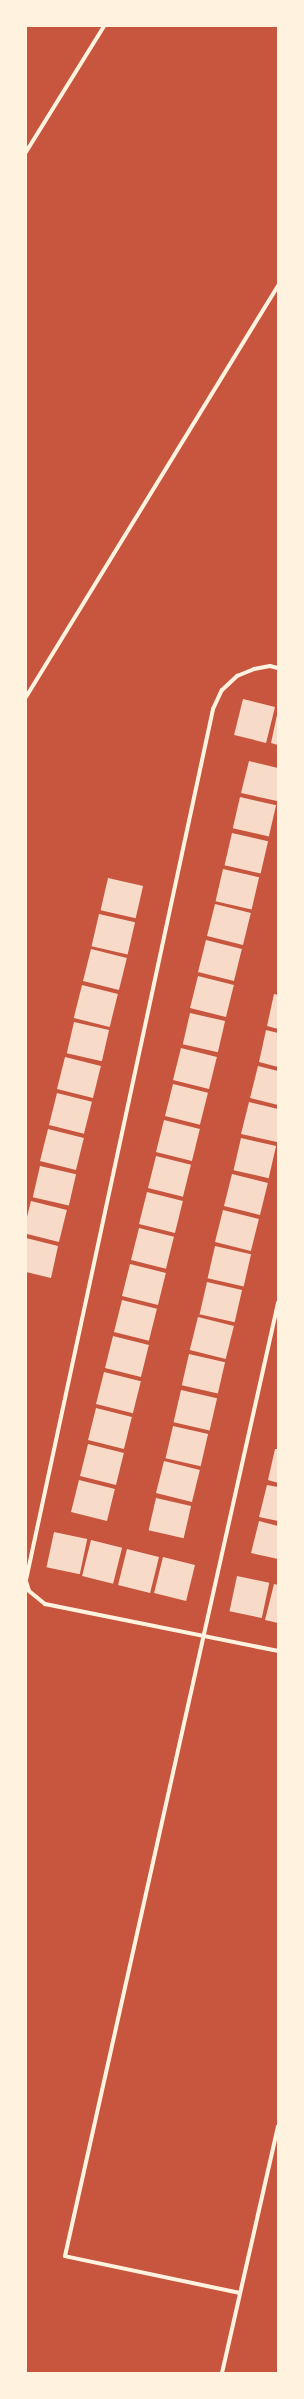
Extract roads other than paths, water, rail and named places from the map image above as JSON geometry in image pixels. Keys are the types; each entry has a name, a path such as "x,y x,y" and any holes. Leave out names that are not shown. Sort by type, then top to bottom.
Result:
{"street":[{"path":"26,152 104,26"},
{"path":"26,697 278,285"},
{"path":"278,668 270,666 254,669 237,676 222,690 213,709 27,1568 26,1580 29,1591 44,1604 204,1634 278,1651"},
{"path":"240,2293 65,2256 278,1303"},
{"path":"222,2373 278,2126"}]}
